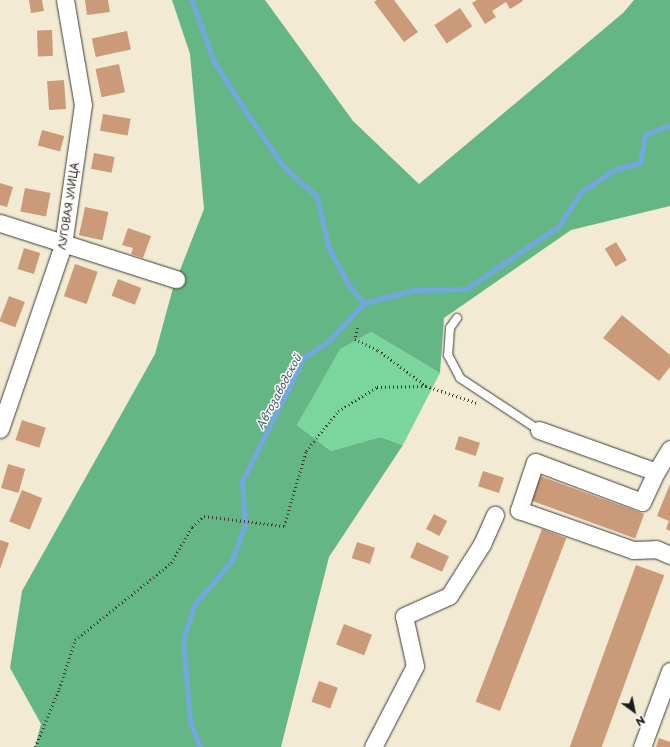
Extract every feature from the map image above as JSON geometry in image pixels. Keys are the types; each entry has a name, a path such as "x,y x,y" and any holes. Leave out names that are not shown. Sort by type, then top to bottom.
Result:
{"street":[{"name":"ЛУГОВАЯ УЛИЦА","path":"0,429 63,245 83,105 65,0"},
{"path":"0,223 63,245 176,279"},
{"path":"539,430 656,472"},
{"path":"670,449 656,472 642,502 535,462 519,510 633,550 656,549 670,555"},
{"path":"373,747 415,666 404,616 449,596 482,544 495,515"},
{"path":"642,747 670,671"}],"lane":[{"path":"456,318 450,328 448,355 460,378 539,430"}],"path":[{"path":"358,328 355,339 383,353 426,386 483,406"},
{"path":"35,747 59,689 75,640 171,563 192,527 204,516 284,526 306,451 338,411 377,387 426,386"}],"green space":[{"path":"172,0 265,0 353,121 419,184 623,13 634,0 670,0 670,206 571,230 444,318 440,373 371,332 340,349 297,425 331,451 380,437 403,445 329,557 281,747 35,747 41,724 10,668 22,591 155,354 173,288 204,209 190,54"},
{"path":"371,332 440,373 403,445 380,437 331,451 297,425 339,349"}],"building":[{"path":"29,0 42,0 44,11 31,13"},
{"path":"85,0 108,0 110,12 87,15"},
{"path":"377,0 394,0 418,32 404,42 374,2"},
{"path":"477,0 523,1 510,9 506,2 492,11 496,17 485,24 472,3"},
{"path":"460,8 472,26 447,44 434,25"},
{"path":"52,30 53,56 38,57 37,31"},
{"path":"127,31 131,50 96,57 92,38"},
{"path":"119,64 125,92 102,97 96,69"},
{"path":"64,80 66,109 49,110 47,81"},
{"path":"103,114 131,119 128,136 100,131"},
{"path":"42,130 64,136 60,151 38,145"},
{"path":"94,153 115,157 112,173 91,169"},
{"path":"0,183 13,187 7,207 0,205"},
{"path":"25,188 51,193 46,217 20,212"},
{"path":"85,207 108,212 102,240 79,235"},
{"path":"128,228 151,236 143,258 131,254 133,248 122,245"},
{"path":"616,242 627,260 616,267 605,249"},
{"path":"24,248 40,253 34,274 18,269"},
{"path":"75,264 98,272 87,304 64,296"},
{"path":"118,279 141,288 135,305 112,296"},
{"path":"9,296 25,302 15,327 0,321"},
{"path":"622,315 670,355 670,367 659,381 603,338"},
{"path":"22,420 46,428 39,448 16,440"},
{"path":"459,436 480,443 476,456 455,449"},
{"path":"8,464 25,469 18,493 1,488"},
{"path":"483,471 504,478 499,493 478,486"},
{"path":"537,475 644,514 635,538 528,499"},
{"path":"670,484 670,531 666,529 669,521 657,516"},
{"path":"22,490 42,498 30,530 9,522"},
{"path":"434,514 447,521 439,536 426,529"},
{"path":"542,529 566,538 500,711 476,702"},
{"path":"0,540 9,543 0,569"},
{"path":"357,542 375,548 370,564 352,558"},
{"path":"417,542 449,556 442,572 410,558"},
{"path":"636,565 664,575 602,747 570,747"},
{"path":"344,624 372,635 364,655 336,645"},
{"path":"319,681 338,688 330,709 311,702"},
{"path":"659,738 670,742 670,747 656,747"}],"waterway":[{"path":"192,0 214,61 249,116 285,168 317,196 329,248 349,285 364,303"},
{"name":"Автозаводской","path":"200,747 190,722 183,640 195,604 231,562 245,526 242,482 304,357 328,342 364,303 414,290 466,289 558,227 581,192 616,169 640,163 645,135 670,125"}]}
